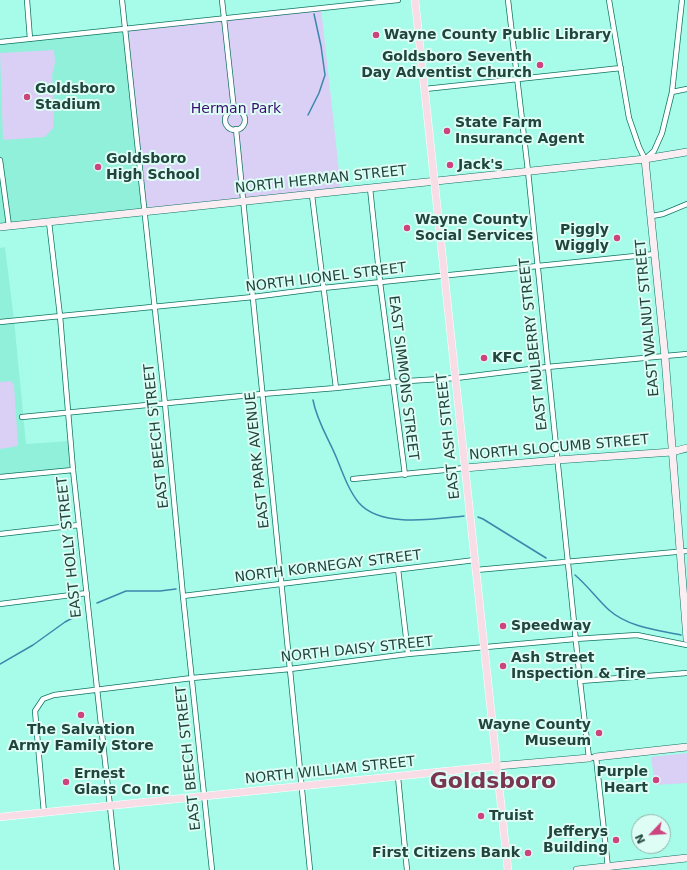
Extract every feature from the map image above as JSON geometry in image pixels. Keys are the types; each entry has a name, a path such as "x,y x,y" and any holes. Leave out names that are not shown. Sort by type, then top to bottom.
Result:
{"main road":[{"name":"EAST ASH STREET","path":"415,0 508,870"},
{"name":"NORTH WILLIAM STREET","path":"0,818 497,766"}],"street":[{"path":"27,0 30,39"},
{"name":"EAST BEECH STREET","path":"122,0 155,307 183,596 212,870"},
{"name":"EAST PARK AVENUE","path":"222,0 234,110"},
{"path":"0,42 398,0"},
{"name":"EAST MULBERRY STREET","path":"508,0 538,266 575,639 608,868"},
{"name":"EAST WALNUT STREET","path":"609,0 629,118 639,147 646,159 672,452 684,551 687,639"},
{"path":"646,159 654,151 662,133 672,92 682,0"},
{"path":"425,89 621,68"},
{"path":"672,92 687,89"},
{"name":"EAST PARK AVENUE","path":"234,110 241,112 244,119 242,126 236,130 228,127 225,120 228,113 234,110"},
{"name":"EAST PARK AVENUE","path":"236,130 310,870"},
{"name":"NORTH HERMAN STREET","path":"0,227 646,159 687,152"},
{"path":"0,160 9,226"},
{"name":"EAST SIMMONS STREET","path":"370,188 392,382 405,475"},
{"path":"312,195 336,388"},
{"path":"652,216 663,214 687,204"},
{"name":"EAST HOLLY STREET","path":"49,222 60,316 73,470 117,870"},
{"name":"NORTH LIONEL STREET","path":"0,322 252,298 323,288 655,254"},
{"path":"22,417 392,382 456,378 547,367 687,354"},
{"name":"NORTH SLOCUMB STREET","path":"353,479 557,460 672,452 687,448"},
{"path":"0,477 73,470"},
{"path":"0,534 79,525"},
{"path":"476,570 684,551"},
{"name":"NORTH KORNEGAY STREET","path":"183,596 475,560"},
{"path":"398,569 408,654"},
{"path":"0,604 87,593"},
{"name":"NORTH DAISY STREET","path":"44,813 35,711 43,699 54,695 192,678 290,669 408,654 575,639 638,635 687,645"},
{"path":"580,681 687,673"},
{"name":"NORTH WILLIAM STREET","path":"497,766 592,758 687,747"},
{"path":"398,777 408,870"},
{"path":"577,870 608,868 687,858"}],"shaded area":[{"path":"125,29 145,212 0,227 0,42"},
{"path":"5,247 14,320 26,444 71,441 73,470 0,477 0,248"}],"green space":[{"name":"Herman Park","path":"321,8 341,189 145,212 125,29"},
{"name":"Goldsboro Stadium","path":"54,50 55,63 52,75 54,111 53,128 45,137 3,140 0,53"},
{"path":"11,381 14,385 18,446 0,449 0,382"},
{"path":"687,753 687,783 655,785 651,757"}],"waterway":[{"path":"308,115 319,93 325,75 321,46 314,14"},
{"path":"313,400 320,423 349,488 359,503 369,511 380,516 408,520 464,516"},
{"path":"478,517 546,558"},
{"path":"575,575 609,610 617,616 643,627 681,635"},
{"path":"97,603 126,591 160,591 176,589"},
{"path":"0,664 33,645 65,622 80,614"}],"place":[{"name":"Wayne County Public Library","path":"376,35"},
{"name":"Goldsboro Seventh Day Adventist Church","path":"540,65"},
{"name":"Goldsboro Stadium","path":"27,97"},
{"name":"State Farm Insurance Agent","path":"447,131"},
{"name":"Jack's","path":"450,165"},
{"name":"Goldsboro High School","path":"98,167"},
{"name":"Wayne County Social Services","path":"407,228"},
{"name":"Piggly Wiggly","path":"617,238"},
{"name":"KFC","path":"484,358"},
{"name":"Speedway","path":"503,626"},
{"name":"Ash Street Inspection & Tire","path":"503,666"},
{"name":"The Salvation Army Family Store","path":"81,715"},
{"name":"Wayne County Museum","path":"599,733"},
{"name":"Purple Heart","path":"656,780"},
{"name":"Ernest Glass Co Inc","path":"66,782"},
{"name":"Truist","path":"481,816"},
{"name":"Jefferys Building","path":"616,840"},
{"name":"First Citizens Bank","path":"528,853"}],"district":[{"name":"Goldsboro","path":"493,782"}]}
